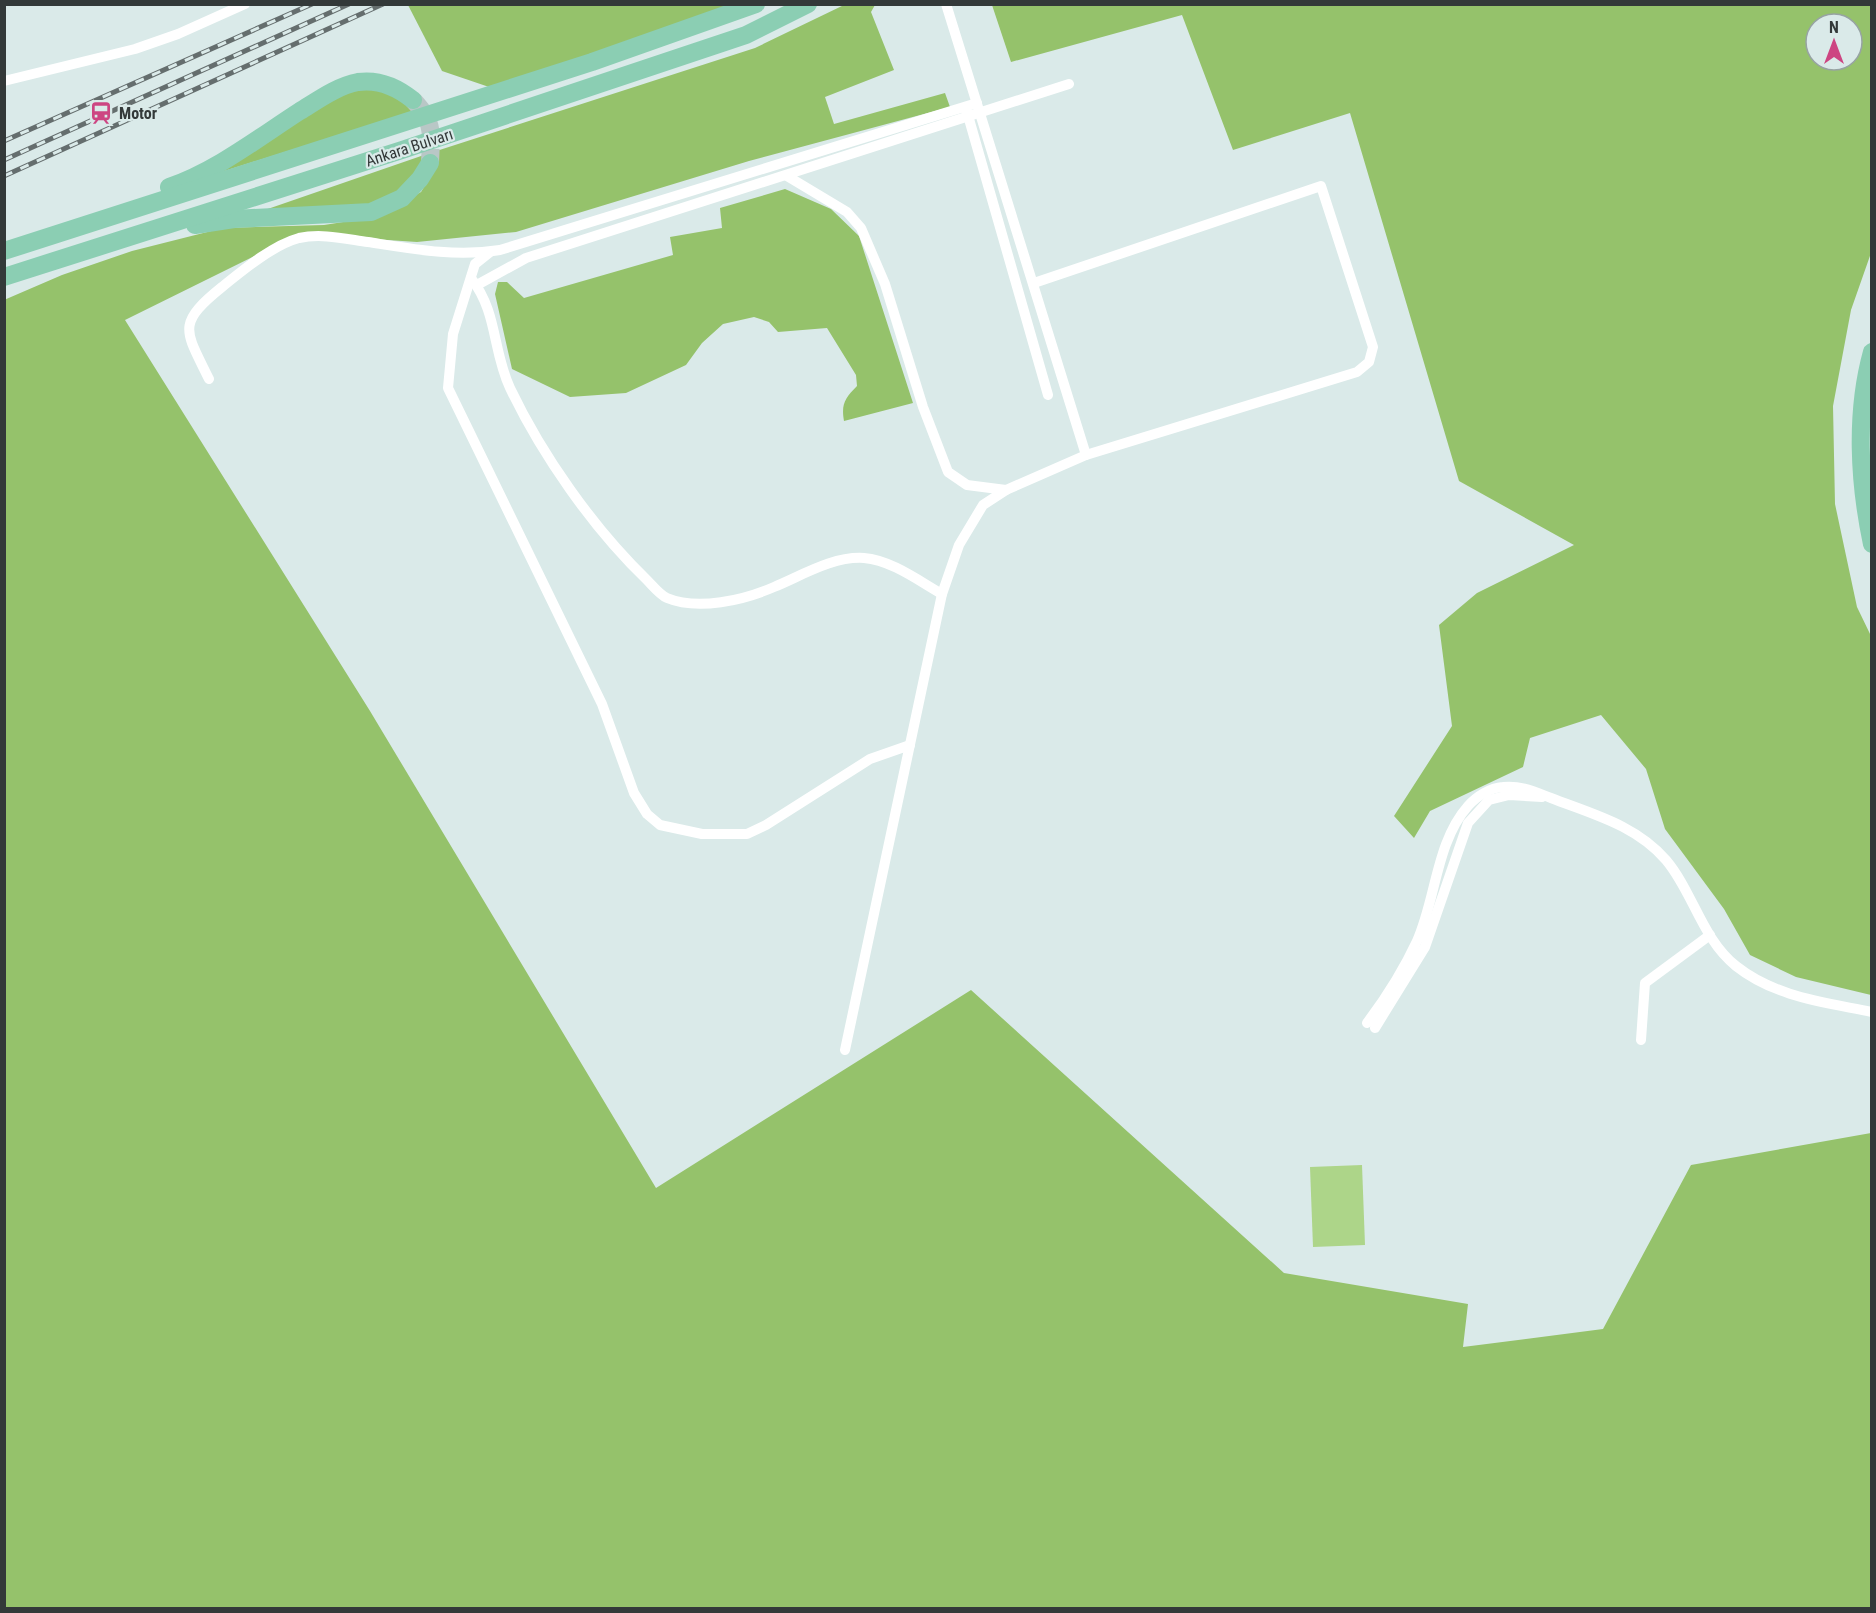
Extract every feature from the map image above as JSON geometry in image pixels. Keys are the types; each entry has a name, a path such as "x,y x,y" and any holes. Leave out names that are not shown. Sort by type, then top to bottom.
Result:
{"main road":[{"name":"Ankara Bulvarı","path":"6,251 592,62 756,4"},
{"name":"Ankara Bulvarı","path":"4,277 402,150 746,35 808,4"},
{"path":"6,251 57,225 200,174 317,101 346,86 378,82 396,88 413,100"},
{"path":"4,287 100,255 127,237 234,219 371,212 402,198 420,179 430,163"},
{"path":"1872,352 1866,373 1861,446 1866,516 1872,544"}],"street":[{"path":"4,81 135,49 178,34 245,4"},
{"path":"946,4 974,108 1034,283 1086,455"},
{"path":"209,379 189,338 189,322 199,306 253,262 298,238 324,236 448,254 490,252 974,108 1069,84"},
{"path":"974,108 969,118 1048,395"},
{"path":"474,281 526,258 969,118"},
{"path":"787,176 847,212 861,228 885,284 923,407 948,471 967,484 1006,490"},
{"path":"845,1050 942,594 958,545 983,505 1006,490 1086,455 1357,372 1369,362 1372,347 1321,186 1034,283"},
{"path":"490,252 475,264 474,281 453,334 448,388 602,704 634,793 647,814 660,825 686,831 702,834 747,834 766,825 870,759 910,745"},
{"path":"474,281 484,295 498,357 510,387 557,469 622,553 667,598 699,603 729,600 772,588 812,569 865,558 900,570 942,594"},
{"path":"1371,1025 1417,941 1443,855 1457,822 1467,807 1488,791 1503,787 1528,788 1626,828 1648,842 1667,861 1710,935 1733,964 1759,982 1801,998 1872,1012"},
{"path":"1641,1040 1645,982 1710,935"}],"green space":[{"path":"408,5 735,5 492,88 442,71"},
{"path":"844,5 875,5 871,12 894,70 825,97 834,124 945,93 950,107 749,161 516,232 417,242 299,234 125,320 370,711 656,1188 971,990 1284,1273 1468,1304 1463,1347 1603,1329 1691,1165 1871,1133 1871,1608 5,1608 4,300 62,275 132,251 223,228 324,225 375,217 421,192 438,164 403,189 363,207 259,212 424,155 755,48"},
{"path":"992,5 1871,5 1871,253 1851,310 1833,406 1835,504 1857,607 1871,636 1871,995 1796,977 1750,955 1724,909 1665,829 1646,769 1601,715 1530,738 1523,767 1430,811 1414,838 1394,816 1452,726 1439,625 1477,593 1574,545 1459,481 1350,113 1233,150 1182,15 1011,62"},
{"path":"367,88 393,92 413,112 218,173 339,94"},
{"path":"785,189 831,209 859,236 913,403 844,421 844,406 847,398 857,386 856,375 827,328 778,332 769,322 754,317 723,324 702,343 686,365 626,393 570,397 512,369 495,294 498,282 507,282 524,298 673,255 670,237 722,228 720,208"},
{"path":"1362,1165 1365,1245 1313,1247 1310,1167"}],"tunnel":[{"path":"413,100 425,115 430,129 430,163"}],"railway":[{"path":"4,141 312,4"},
{"path":"4,160 349,4"},
{"path":"4,176 383,4"}],"place":[{"name":"Motor","path":"101,113"}]}
